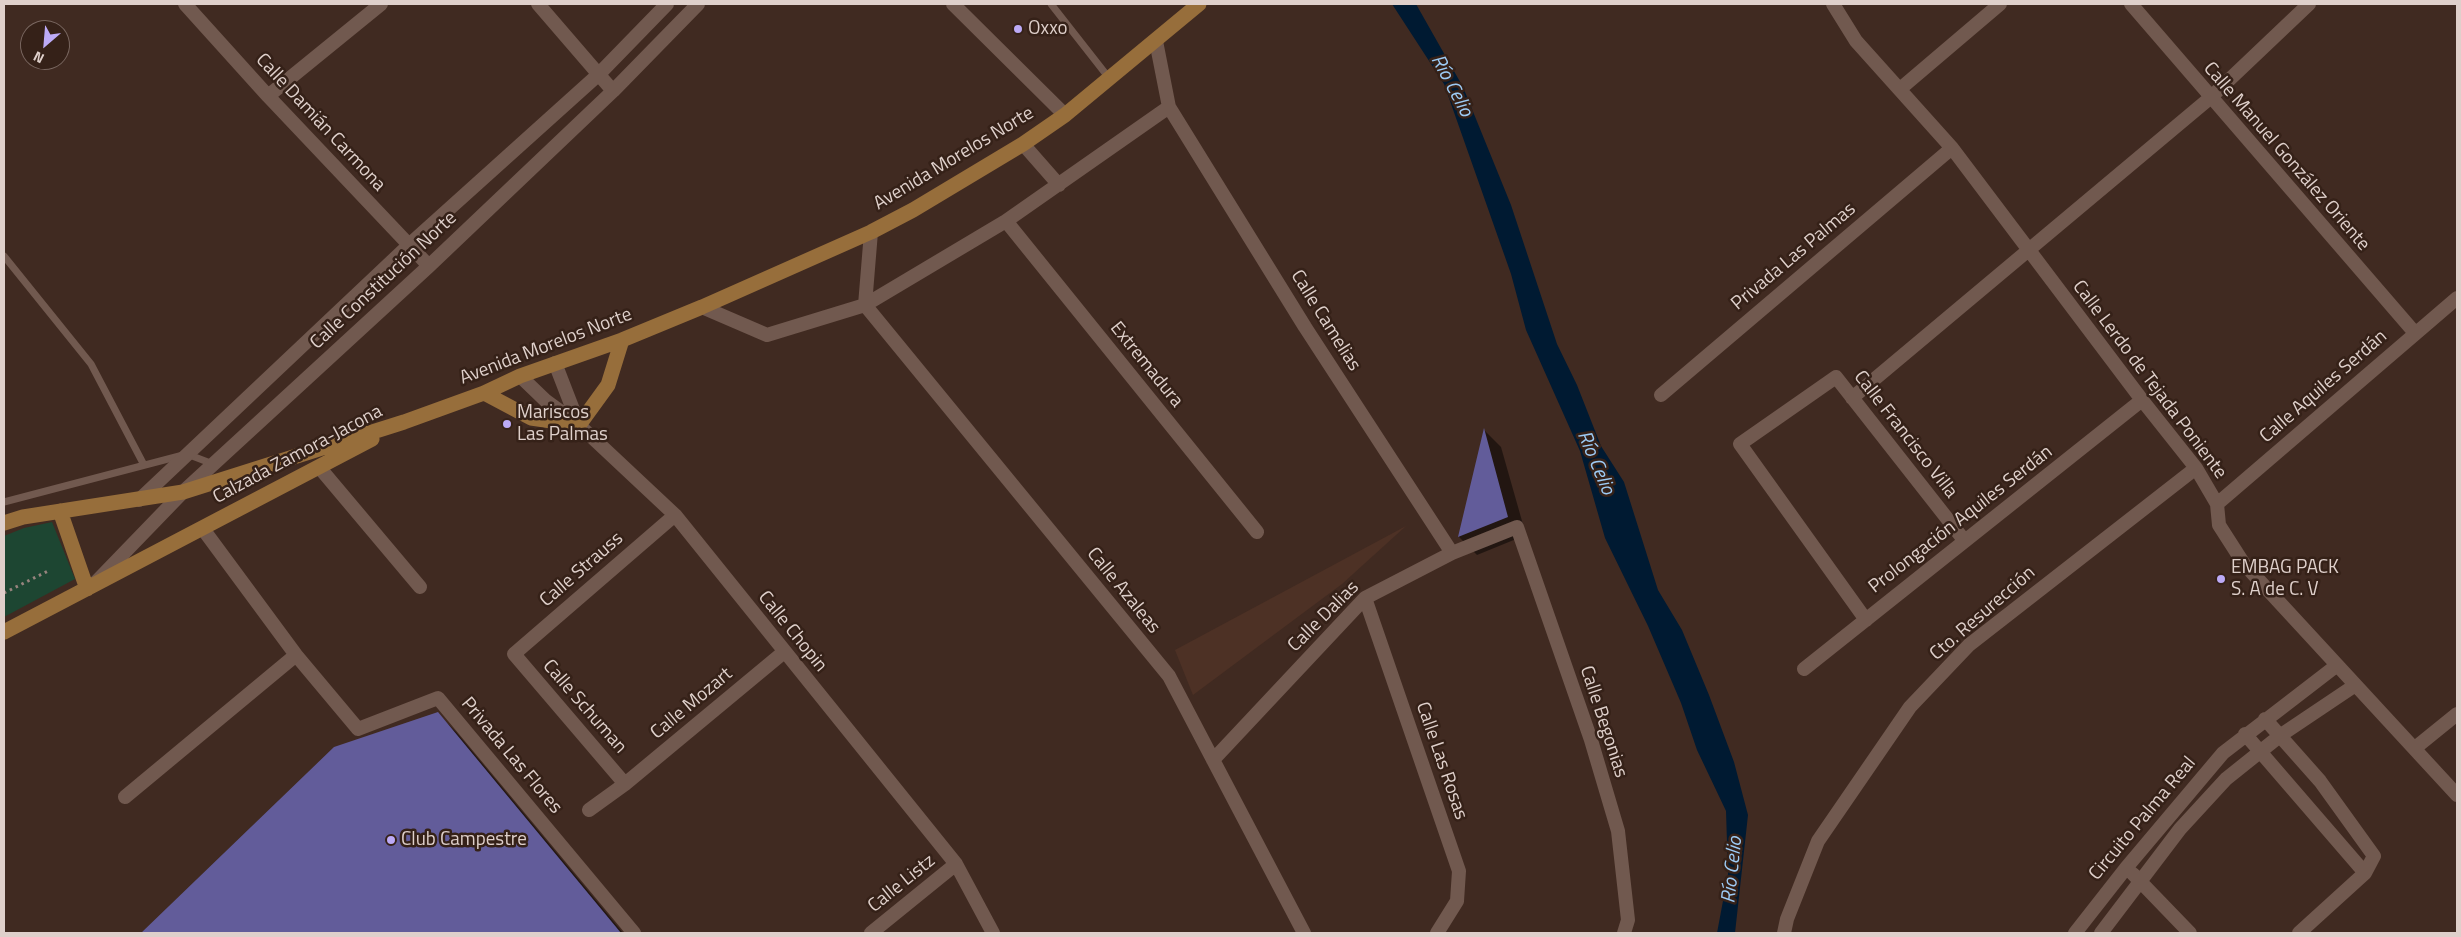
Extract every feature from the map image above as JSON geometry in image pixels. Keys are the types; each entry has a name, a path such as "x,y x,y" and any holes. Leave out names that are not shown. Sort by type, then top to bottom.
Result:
{"main road":[{"name":"Avenida Morelos Norte","path":"404,422 484,393 520,376 622,340 702,307 871,232 913,210 1023,144 1065,114 1156,41 1197,5"},
{"path":"484,393 531,418 580,425 608,385 622,340"},
{"name":"Calzada Zamora-Jacona","path":"4,632 404,422"},
{"name":"Calzada Zamora-Jacona","path":"4,524 23,517 183,492 404,422"},
{"path":"60,511 90,586"}],"street":[{"name":"Calle Damián Carmona","path":"185,4 268,96 429,266"},
{"path":"268,96 381,4"},
{"path":"538,4 613,91"},
{"name":"Calle Constitución Norte","path":"139,500 409,245 599,74 668,4"},
{"name":"Calle Constitución Norte","path":"90,586 183,492 429,266 613,91 698,4"},
{"path":"953,4 1065,114"},
{"name":"Calle Lerdo de Tejada Poniente","path":"1833,4 1856,41 1952,148 2142,400 2196,468 2217,504 2219,525 2244,564 2354,686 2415,748 2457,795"},
{"path":"1900,89 2000,4"},
{"name":"Calle Manuel González Oriente","path":"2131,4 2210,98 2415,333"},
{"path":"1852,398 2210,98 2310,4"},
{"path":"702,307 767,335 865,305 1006,221 1169,107 1156,41"},
{"name":"Calle Camelias","path":"1169,107 1305,327 1452,553"},
{"path":"1023,144 1059,185"},
{"name":"Privada Las Palmas","path":"1661,395 1952,148"},
{"name":"Extremadura","path":"1006,221 1257,532"},
{"path":"865,305 871,232"},
{"name":"Calle Aquiles Serdán","path":"2217,504 2457,298"},
{"name":"Calle Azaleas","path":"865,305 1169,676 1304,933"},
{"name":"Calle Chopin","path":"555,364 580,425 675,515 956,864 993,933"},
{"path":"520,376 546,401 580,425"},
{"name":"Calle Francisco Villa","path":"1866,620 1740,444 1836,377 1964,540"},
{"name":"Prolongación Aquiles Serdán","path":"1804,669 2142,400"},
{"path":"319,468 420,587"},
{"name":"Cto. Resurección","path":"1784,933 1818,841 1910,707 1969,645 2196,468"},
{"name":"Calle Strauss","path":"514,654 675,515"},
{"name":"Calle Dalias","path":"1212,760 1365,598 1452,553 1517,527"},
{"name":"Calle Begonias","path":"1517,527 1591,740 1618,831 1628,920 1624,933"},
{"name":"Privada Las Flores","path":"203,529 296,655 358,729 438,698 634,933"},
{"name":"Calle Las Rosas","path":"1365,598 1459,871 1457,901 1437,933"},
{"name":"Calle Mozart","path":"589,810 625,784 784,652"},
{"name":"Calle Schuman","path":"514,654 625,784"},
{"path":"125,797 296,655"},
{"name":"Circuito Palma Real","path":"2075,933 2126,868 2222,753 2336,666"},
{"name":"Circuito Palma Real","path":"2101,933 2180,829 2226,779 2281,735 2354,686"},
{"path":"2415,748 2457,714"},
{"path":"2266,718 2320,781 2374,856 2365,873 2299,933"},
{"path":"2246,734 2260,753 2365,873"},
{"name":"Calle Listz","path":"871,933 956,864"},
{"path":"2126,868 2190,933"}],"lane":[{"path":"1051,4 1109,79"},
{"path":"4,256 91,364 144,465"},
{"path":"4,502 186,454 214,465"}],"path":[{"path":"4,592 48,571"}],"shaded area":[{"path":"1406,526 1342,584 1193,695 1175,650"}],"green space":[{"path":"52,522 75,579 4,617 4,536 24,528"}],"water":[{"name":"Río Celio","path":"1392,4 1416,4 1463,87 1511,205 1557,344 1577,385 1601,446 1624,482 1658,590 1682,630 1734,762 1748,815 1735,933 1717,933 1728,874 1726,811 1697,750 1681,703 1648,626 1605,538 1580,451 1526,330 1511,274 1444,84"}],"building":[{"path":"1484,428 1508,517 1458,537"},
{"name":"Club Campestre","path":"438,712 621,933 141,933 334,747"}],"place":[{"name":"Oxxo","path":"1018,29"},
{"name":"Mariscos Las Palmas","path":"507,424"},
{"name":"EMBAG PACK S. A de C. V","path":"2221,579"},
{"name":"Club Campestre","path":"391,840"}]}
